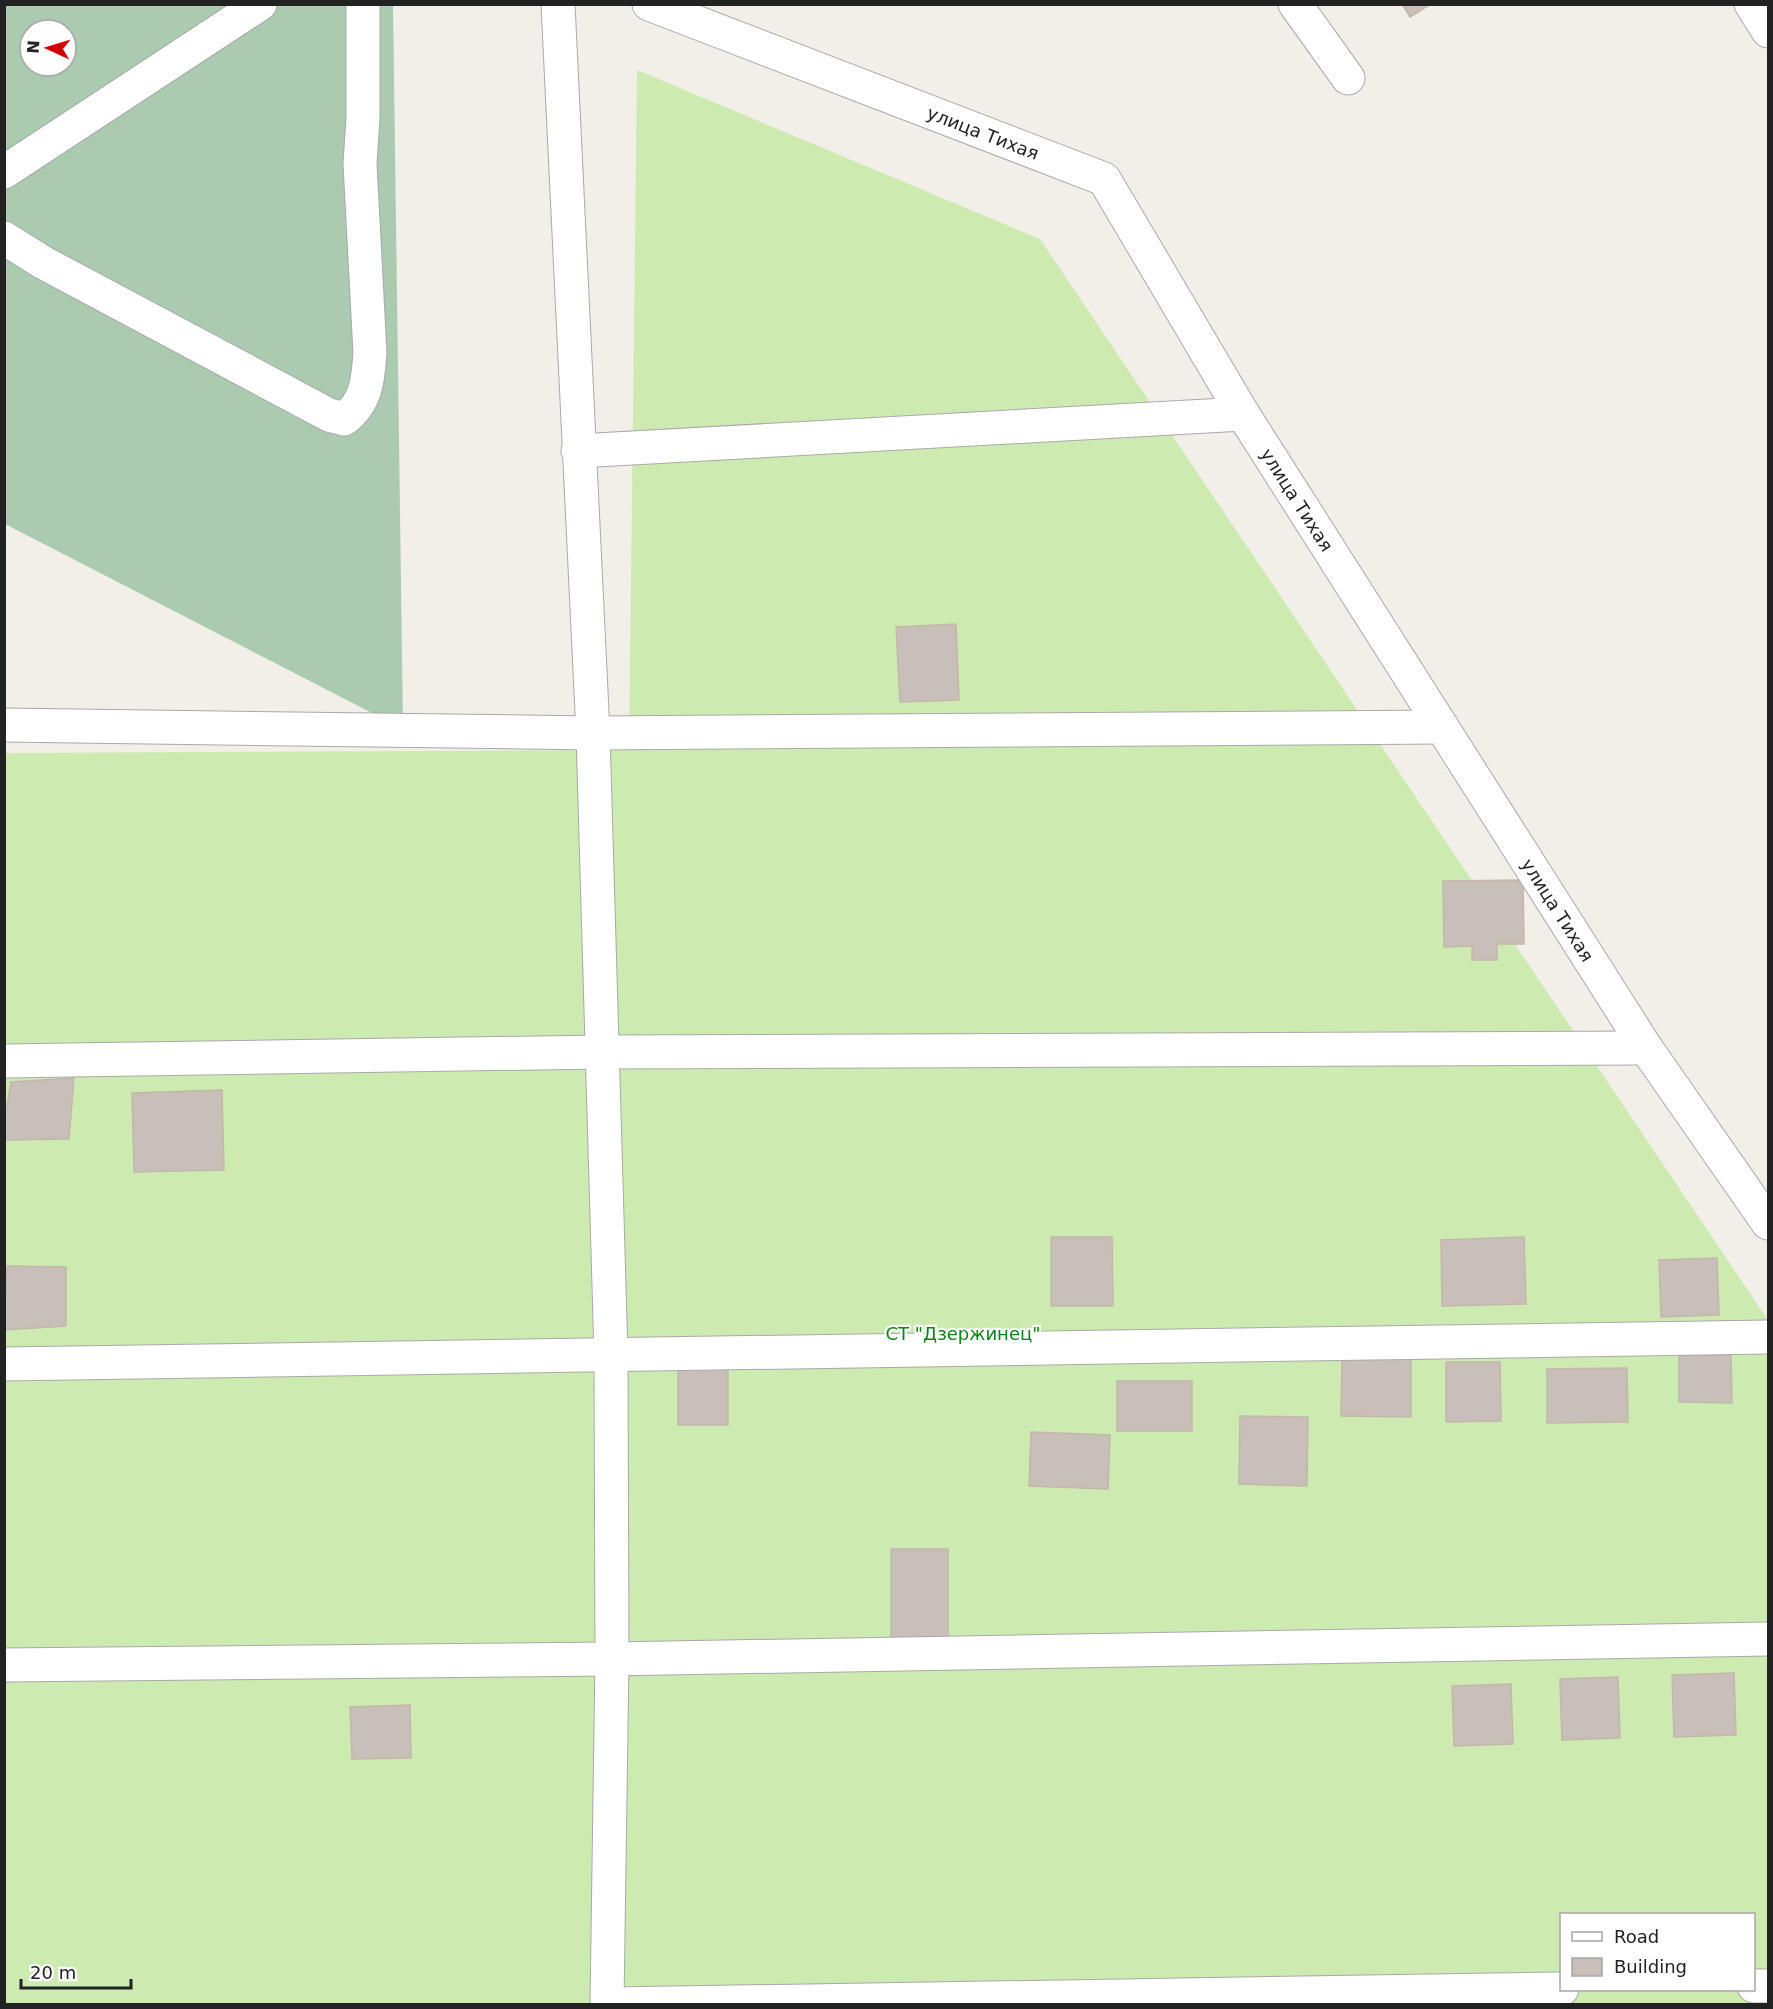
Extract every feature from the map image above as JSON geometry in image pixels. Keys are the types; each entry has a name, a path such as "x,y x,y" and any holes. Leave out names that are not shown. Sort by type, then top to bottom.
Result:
{"street":[{"path":"4,172 260,4"},
{"path":"4,238 44,263 329,416 344,419 355,412 363,399 368,382 370,353 360,164 363,118 363,4"},
{"path":"558,4 593,733 612,1354 612,1659 608,2004"},
{"name":"улица Тихая","path":"649,4 1104,180 1243,414 1646,1048 1768,1223"},
{"path":"1295,4 1348,78"},
{"path":"1751,4 1768,31"},
{"path":"578,451 1243,414"},
{"path":"4,725 593,733 1442,727"},
{"path":"4,1061 601,1052 1646,1048"},
{"path":"4,1364 1768,1338"},
{"path":"4,1665 612,1659 1768,1639"},
{"path":"613,2004 1560,1989"}],"green space":[{"path":"4,5 393,5 403,729 5,524"},
{"name":"СТ \"Дзержинец\"","path":"637,70 1040,239 1768,1320 1768,2004 5,2004 4,753 629,750"}],"building":[{"path":"1402,4 1431,4 1410,17"},
{"path":"956,624 959,700 900,702 896,627"},
{"path":"1523,880 1524,944 1497,944 1497,960 1472,960 1472,946 1444,947 1443,881"},
{"path":"74,1078 69,1139 4,1140 4,1124 11,1082"},
{"path":"222,1090 224,1170 134,1172 132,1093"},
{"path":"1051,1237 1112,1237 1113,1306 1051,1306"},
{"path":"1524,1237 1526,1304 1442,1306 1441,1240"},
{"path":"1717,1258 1719,1315 1661,1317 1659,1260"},
{"path":"7,1266 66,1267 66,1326 4,1330"},
{"path":"1679,1355 1731,1355 1732,1403 1679,1402"},
{"path":"1342,1358 1411,1359 1411,1417 1341,1416"},
{"path":"1446,1362 1500,1362 1501,1421 1446,1422"},
{"path":"678,1365 728,1365 728,1425 678,1425"},
{"path":"1627,1368 1628,1422 1547,1423 1547,1369"},
{"path":"1117,1381 1192,1381 1192,1431 1117,1431"},
{"path":"1240,1416 1308,1417 1307,1486 1239,1484"},
{"path":"1031,1432 1110,1435 1108,1489 1029,1486"},
{"path":"891,1549 948,1549 948,1641 891,1641"},
{"path":"1734,1673 1736,1735 1674,1737 1672,1675"},
{"path":"1618,1677 1620,1738 1562,1740 1560,1679"},
{"path":"1511,1684 1513,1744 1454,1746 1452,1686"},
{"path":"410,1705 411,1758 352,1759 350,1707"}]}
